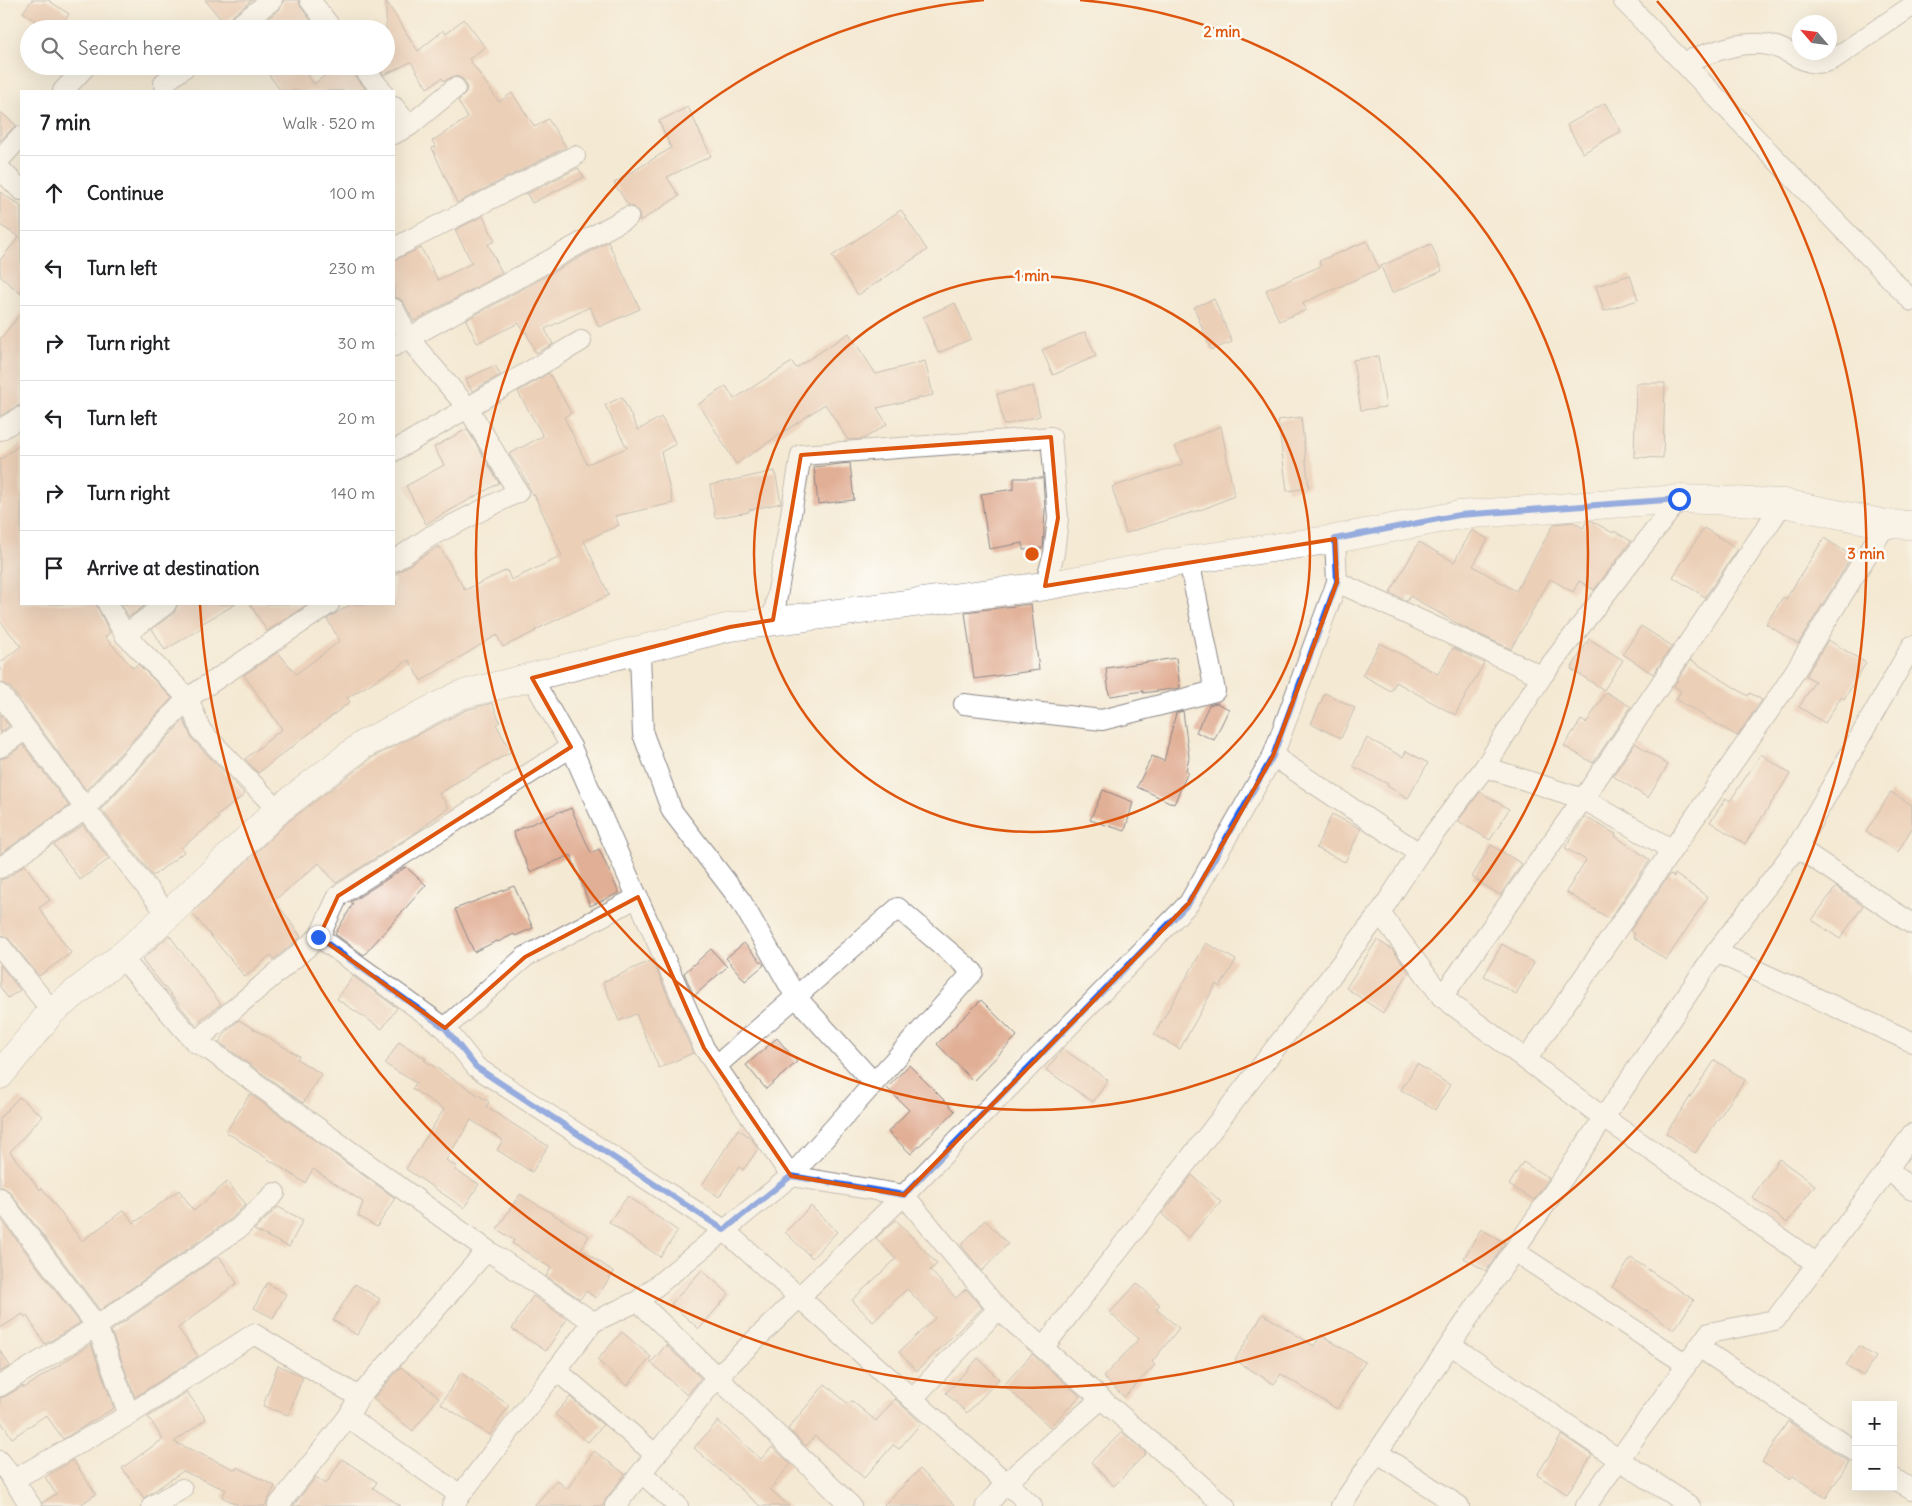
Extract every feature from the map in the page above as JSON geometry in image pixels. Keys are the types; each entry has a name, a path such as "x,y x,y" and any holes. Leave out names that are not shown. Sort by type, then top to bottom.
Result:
{"main road":[{"path":"0,1075 52,1011 121,957 278,810 364,744 460,695 730,627 1045,586 1189,560 1335,539 1459,515 1679,499 1783,503 1899,524"}],"street":[{"path":"246,20 272,0"},
{"path":"310,0 325,20"},
{"path":"1623,0 1912,301"},
{"path":"1683,62 1740,45 1756,44 1773,46 1810,63 1820,64 1832,60 1912,6"},
{"path":"64,90 78,75"},
{"path":"164,83 174,75"},
{"path":"369,75 381,90"},
{"path":"395,110 401,130 455,88"},
{"path":"0,159 20,137"},
{"path":"395,247 574,156"},
{"path":"0,169 20,189"},
{"path":"402,343 628,217"},
{"path":"395,314 402,343 468,408 518,492 431,536 395,560"},
{"path":"395,450 581,341"},
{"path":"0,430 20,419"},
{"path":"773,620 802,455 1051,437 1058,518 1054,553 1045,586"},
{"path":"1043,1348 1380,913 1419,853 1485,767 1542,676 1679,499"},
{"path":"1442,998 1583,799 1783,503"},
{"path":"1526,1060 1671,849 1899,524"},
{"path":"615,1506 717,1377 904,1195 1189,903 1273,756 1337,582 1335,539"},
{"path":"964,704 1102,720 1214,691 1189,560"},
{"path":"1337,582 1542,676"},
{"path":"109,605 125,635 188,698 201,731 278,810"},
{"path":"125,635 165,605"},
{"path":"0,868 85,809 188,698 328,605"},
{"path":"1341,1506 1716,952 1797,847 1912,646"},
{"path":"636,650 640,654 643,734 672,811 741,901 796,997 874,1083"},
{"path":"532,678 571,747 704,1048 791,1176 904,1195 998,1310 1225,1506"},
{"path":"0,694 85,809 168,915"},
{"path":"0,747 26,729"},
{"path":"195,1042 318,937 338,896 571,747"},
{"path":"1273,756 1419,853"},
{"path":"1485,767 1583,799 1671,849"},
{"path":"1797,847 1912,924"},
{"path":"445,1028 525,957 638,897"},
{"path":"348,1417 456,1500 593,1322 638,1300 791,1176 973,972 898,908 716,1066"},
{"path":"1380,913 1442,998 1604,1118 1816,1264"},
{"path":"318,937 445,1028 476,1067 724,1230 1032,1506"},
{"path":"0,946 52,1011"},
{"path":"1716,952 1912,1042"},
{"path":"121,957 195,1042 212,1051 487,1250 593,1322"},
{"path":"1586,1506 1709,1333 1775,1320 1912,1134"},
{"path":"1888,1169 1912,1190"},
{"path":"0,1386 97,1326 239,1228 275,1193"},
{"path":"0,1198 97,1326 129,1415"},
{"path":"279,1506 348,1417 359,1398 487,1250"},
{"path":"1514,1250 1686,1364"},
{"path":"638,1300 851,1506"},
{"path":"912,1399 998,1310"},
{"path":"13,1480 129,1415 254,1334 359,1398"},
{"path":"1451,1345 1690,1506"},
{"path":"1699,1347 1852,1449"},
{"path":"556,1370 656,1455"},
{"path":"986,1506 1006,1483 1101,1399"},
{"path":"1378,1453 1459,1506"},
{"path":"0,1461 31,1506"},
{"path":"642,1473 678,1506"},
{"path":"1897,1481 1912,1490"},
{"path":"152,1506 182,1489"}],"highlighted area":[{"path":"1051,437 1058,518 1045,586 1335,539 1337,582 1273,756 1189,903 904,1195 791,1176 704,1048 638,897 525,957 445,1028 319,937 338,896 571,747 532,678 730,627 773,620 801,455"}],"building":[{"path":"32,0 48,0 69,14 65,20 34,20 23,12"},
{"path":"205,0 252,0 228,20 222,20"},
{"path":"284,0 298,0 310,20 268,20 280,9"},
{"path":"386,1 418,51 444,30 446,33 464,19 485,47 469,59 499,102 512,93 535,127 548,119 566,147 457,203 432,148 436,147 432,141 468,118 458,101 466,93 467,86 464,80 454,76 444,81 442,78 427,88 411,62 395,70 395,20 386,20"},
{"path":"269,75 307,75 314,84 326,75 355,75 366,90 280,90"},
{"path":"1605,103 1621,131 1583,153 1567,125"},
{"path":"688,107 711,156 667,177 679,196 639,222 638,211 628,205 614,183 671,148 659,121"},
{"path":"0,112 16,125 0,141"},
{"path":"578,168 584,177 532,203 527,194"},
{"path":"0,192 20,205 20,293 0,276 0,260 19,237 0,225"},
{"path":"901,210 927,250 858,295 832,256"},
{"path":"483,216 495,241 488,244 502,273 414,321 404,303 395,297 395,260 421,248 438,280 472,263 455,230"},
{"path":"1367,241 1379,269 1303,303 1306,310 1279,321 1266,290 1321,266 1319,261"},
{"path":"608,242 640,309 599,327 590,307 545,329 553,344 536,353 526,332 524,333 519,323 477,343 466,320"},
{"path":"1431,244 1442,271 1392,293 1381,266"},
{"path":"1630,275 1638,300 1604,311 1596,286"},
{"path":"1214,299 1232,342 1211,350 1194,307"},
{"path":"955,303 971,339 938,353 923,317"},
{"path":"20,314 20,405 0,416 0,339"},
{"path":"1085,332 1096,356 1053,375 1042,350"},
{"path":"849,333 876,374 925,361 933,395 877,408 887,424 864,439 848,440 825,404 736,464 699,404 726,386 734,399 792,362 796,368"},
{"path":"1378,356 1386,407 1361,410 1353,360"},
{"path":"495,365 500,375 472,391 466,379"},
{"path":"549,373 571,413 564,417 587,464 627,448 605,405 622,397 638,430 661,417 676,444 661,452 673,503 615,516 619,525 584,541 609,595 503,647 497,635 421,681 409,660 347,698 350,702 258,773 245,759 282,729 244,675 278,652 296,674 340,641 327,619 349,605 395,605 395,574 439,546 465,590 507,570 511,580 562,556 534,494 509,454 543,436 518,392"},
{"path":"1636,383 1665,383 1663,458 1634,457"},
{"path":"1033,386 1040,416 1004,425 997,394"},
{"path":"1301,417 1309,488 1287,491 1278,420"},
{"path":"1221,426 1234,496 1206,508 1126,533 1112,487 1183,464 1175,446"},
{"path":"467,429 499,483 426,524 406,486 444,465 434,447"},
{"path":"20,445 20,605 96,605 110,633 105,637 133,668 138,664 172,698 86,790 10,687 0,682 0,663 21,646 0,621 0,460"},
{"path":"850,463 854,500 818,504 814,467"},
{"path":"775,471 781,503 749,510 749,512 715,518 710,485"},
{"path":"1014,478 1043,478 1045,509 1043,548 1023,550 1023,543 989,549 981,494 1014,489"},
{"path":"1587,521 1592,521 1613,533 1614,531 1631,541 1594,590 1579,581 1573,592 1550,579 1511,649 1465,628 1410,596 1407,601 1390,593 1419,542 1454,562 1472,530 1488,539 1473,566 1516,591 1554,524 1573,522 1583,528"},
{"path":"1704,528 1738,549 1705,597 1673,577"},
{"path":"1824,538 1852,556 1798,644 1766,624 1783,597 1786,599"},
{"path":"1031,604 1039,670 974,679 965,612"},
{"path":"122,605 146,605 129,617"},
{"path":"178,605 234,605 201,624 203,627 165,650 152,629 174,613"},
{"path":"251,605 306,605 267,631"},
{"path":"1641,626 1672,646 1653,674 1623,654"},
{"path":"1589,639 1623,660 1604,690 1571,669"},
{"path":"1828,640 1866,663 1844,699 1841,697 1825,723 1799,707 1815,681 1806,676"},
{"path":"1380,643 1438,674 1453,648 1484,663 1455,715 1396,682 1391,691 1362,675"},
{"path":"1176,658 1180,688 1111,696 1109,694 1106,668"},
{"path":"1691,660 1748,696 1750,693 1762,700 1737,736 1676,699 1681,691 1674,686"},
{"path":"1606,692 1631,707 1593,763 1564,746 1581,720 1586,723"},
{"path":"1325,693 1355,708 1341,738 1311,724"},
{"path":"492,703 500,722 496,724 511,752 439,794 449,807 418,831 336,883 319,863 275,900 301,937 274,959 271,955 245,977 192,913 288,822 373,757 466,710"},
{"path":"1216,703 1229,709 1214,740 1196,732 1209,705"},
{"path":"1183,711 1189,757 1186,771 1188,772 1174,804 1137,787 1152,756 1164,761 1176,713"},
{"path":"0,714 9,726 0,733"},
{"path":"184,720 192,739 245,794 217,816 219,818 181,848 184,852 153,876 101,809"},
{"path":"1367,738 1403,757 1406,751 1428,763 1408,798 1387,786 1388,784 1353,766"},
{"path":"1635,743 1668,765 1648,798 1613,776"},
{"path":"23,745 69,806 0,854 0,759 7,757"},
{"path":"1761,754 1790,774 1745,844 1710,822 1726,798 1730,801"},
{"path":"1103,790 1133,802 1125,831 1090,820"},
{"path":"1480,792 1509,809 1490,840 1458,821"},
{"path":"1891,792 1912,805 1912,828 1898,852 1866,832"},
{"path":"571,808 591,853 599,849 619,893 590,906 571,855 530,872 513,832"},
{"path":"1332,814 1361,829 1345,862 1316,848"},
{"path":"1585,817 1616,834 1615,836 1650,860 1610,919 1566,892 1586,860 1565,848"},
{"path":"83,825 109,859 80,880 54,845"},
{"path":"1491,845 1522,864 1500,895 1472,877"},
{"path":"25,865 50,900 39,908 71,953 39,976 9,939 0,934 0,880 7,878"},
{"path":"406,867 426,885 364,955 335,934 353,904 351,902"},
{"path":"1670,874 1674,877 1675,874 1708,897 1666,960 1633,937 1635,934 1630,931"},
{"path":"514,886 533,928 515,936 514,934 474,952 455,909"},
{"path":"1836,887 1863,906 1840,939 1812,920"},
{"path":"169,935 221,1004 195,1024 142,960"},
{"path":"1377,940 1393,950 1409,972 1383,1013 1346,988"},
{"path":"744,943 764,965 745,981 726,958"},
{"path":"1206,943 1236,960 1220,987 1216,984 1180,1049 1154,1035"},
{"path":"1502,944 1534,963 1516,994 1484,976"},
{"path":"711,949 727,967 694,996 684,973"},
{"path":"652,960 693,1053 659,1068 636,1014 619,1021 603,982"},
{"path":"0,965 20,990 8,998 0,987"},
{"path":"353,976 397,1008 382,1029 337,999"},
{"path":"981,1000 1017,1036 973,1081 937,1044"},
{"path":"239,1020 299,1056 297,1059 321,1074 303,1103 219,1042"},
{"path":"777,1038 797,1062 766,1089 746,1065"},
{"path":"399,1042 489,1102 486,1107 548,1146 532,1172 497,1150 503,1140 471,1120 446,1160 457,1167 455,1170 479,1184 464,1208 406,1169 444,1109 412,1089 416,1083 385,1064"},
{"path":"1063,1049 1108,1080 1093,1102 1046,1070"},
{"path":"1715,1060 1745,1080 1695,1153 1666,1133"},
{"path":"1417,1064 1450,1085 1435,1110 1401,1090"},
{"path":"909,1065 955,1111 911,1154 888,1132 909,1110 887,1088"},
{"path":"250,1094 395,1198 377,1227 358,1216 363,1202 313,1169 305,1183 226,1132"},
{"path":"19,1097 42,1116 10,1152 40,1190 42,1188 82,1241 124,1210 134,1223 179,1190 194,1211 227,1182 246,1204 231,1219 100,1310 9,1191 0,1186 0,1118"},
{"path":"738,1129 751,1138 758,1149 743,1170 739,1167 719,1197 702,1185"},
{"path":"1779,1159 1815,1185 1787,1223 1752,1197"},
{"path":"1523,1162 1549,1178 1534,1200 1509,1185"},
{"path":"1192,1175 1221,1202 1188,1238 1162,1214"},
{"path":"520,1194 589,1236 581,1249 614,1272 596,1298 586,1291 580,1299 546,1276 551,1268 512,1243 514,1240 497,1229"},
{"path":"628,1196 678,1231 660,1257 609,1222"},
{"path":"811,1206 837,1232 812,1258 785,1232"},
{"path":"278,1207 303,1220 289,1247 254,1230"},
{"path":"0,1218 80,1323 45,1344 27,1316 25,1317 23,1314 0,1328"},
{"path":"896,1220 937,1264 930,1270 956,1298 966,1289 982,1308 917,1371 899,1352 935,1318 907,1289 873,1322 852,1300 896,1259 876,1238"},
{"path":"985,1220 1008,1244 982,1271 961,1245"},
{"path":"1481,1229 1505,1243 1486,1271 1464,1258"},
{"path":"219,1256 237,1283 178,1328 198,1356 135,1397 111,1331"},
{"path":"1631,1258 1694,1300 1674,1330 1612,1287"},
{"path":"702,1270 729,1294 699,1329 671,1304"},
{"path":"267,1283 286,1294 273,1318 254,1308"},
{"path":"1137,1283 1160,1305 1156,1309 1179,1328 1152,1362 1155,1365 1124,1397 1103,1377 1139,1339 1110,1313"},
{"path":"355,1284 380,1299 357,1335 333,1320"},
{"path":"533,1296 567,1319 546,1351 512,1329"},
{"path":"1263,1314 1314,1346 1321,1335 1365,1362 1337,1409 1281,1374 1274,1384 1235,1360"},
{"path":"622,1332 651,1357 627,1386 597,1360"},
{"path":"91,1344 114,1408 63,1439 46,1415 12,1438 0,1420 0,1398 23,1386 24,1388"},
{"path":"666,1345 701,1378 687,1395 651,1363"},
{"path":"1859,1346 1876,1357 1863,1376 1846,1365"},
{"path":"0,1350 10,1366 0,1372"},
{"path":"1032,1354 1080,1396 1050,1427 1004,1385"},
{"path":"978,1358 999,1379 967,1413 946,1393"},
{"path":"278,1365 303,1377 288,1415 263,1406"},
{"path":"401,1367 439,1397 413,1431 373,1399"},
{"path":"461,1373 509,1405 490,1435 441,1404"},
{"path":"825,1384 848,1404 852,1401 876,1421 895,1399 921,1423 899,1449 893,1445 864,1478 815,1436 806,1446 788,1429"},
{"path":"187,1392 206,1419 174,1442 236,1470 237,1467 275,1486 265,1506 240,1506 222,1497 226,1490 183,1471 144,1498 122,1468 163,1439 148,1417"},
{"path":"570,1397 603,1425 588,1442 555,1414"},
{"path":"718,1421 761,1459 772,1447 791,1464 770,1489 789,1506 760,1506 694,1448"},
{"path":"1788,1421 1849,1462 1826,1498 1793,1476 1790,1480 1762,1462"},
{"path":"1122,1432 1146,1453 1114,1486 1091,1462"},
{"path":"1562,1435 1592,1455 1567,1494 1537,1475"},
{"path":"594,1451 625,1474 603,1506 534,1506 557,1480 567,1489"},
{"path":"342,1459 377,1482 373,1488 401,1506 293,1506 316,1477 326,1484"},
{"path":"73,1460 96,1494 79,1506 43,1506 42,1503 56,1494 45,1477"},
{"path":"920,1469 955,1506 883,1506"}],"route":[{"path":"318,937 445,1028 476,1067 724,1230 791,1176 904,1195 1189,903 1273,756 1337,582 1335,539 1459,515 1679,499"}]}
